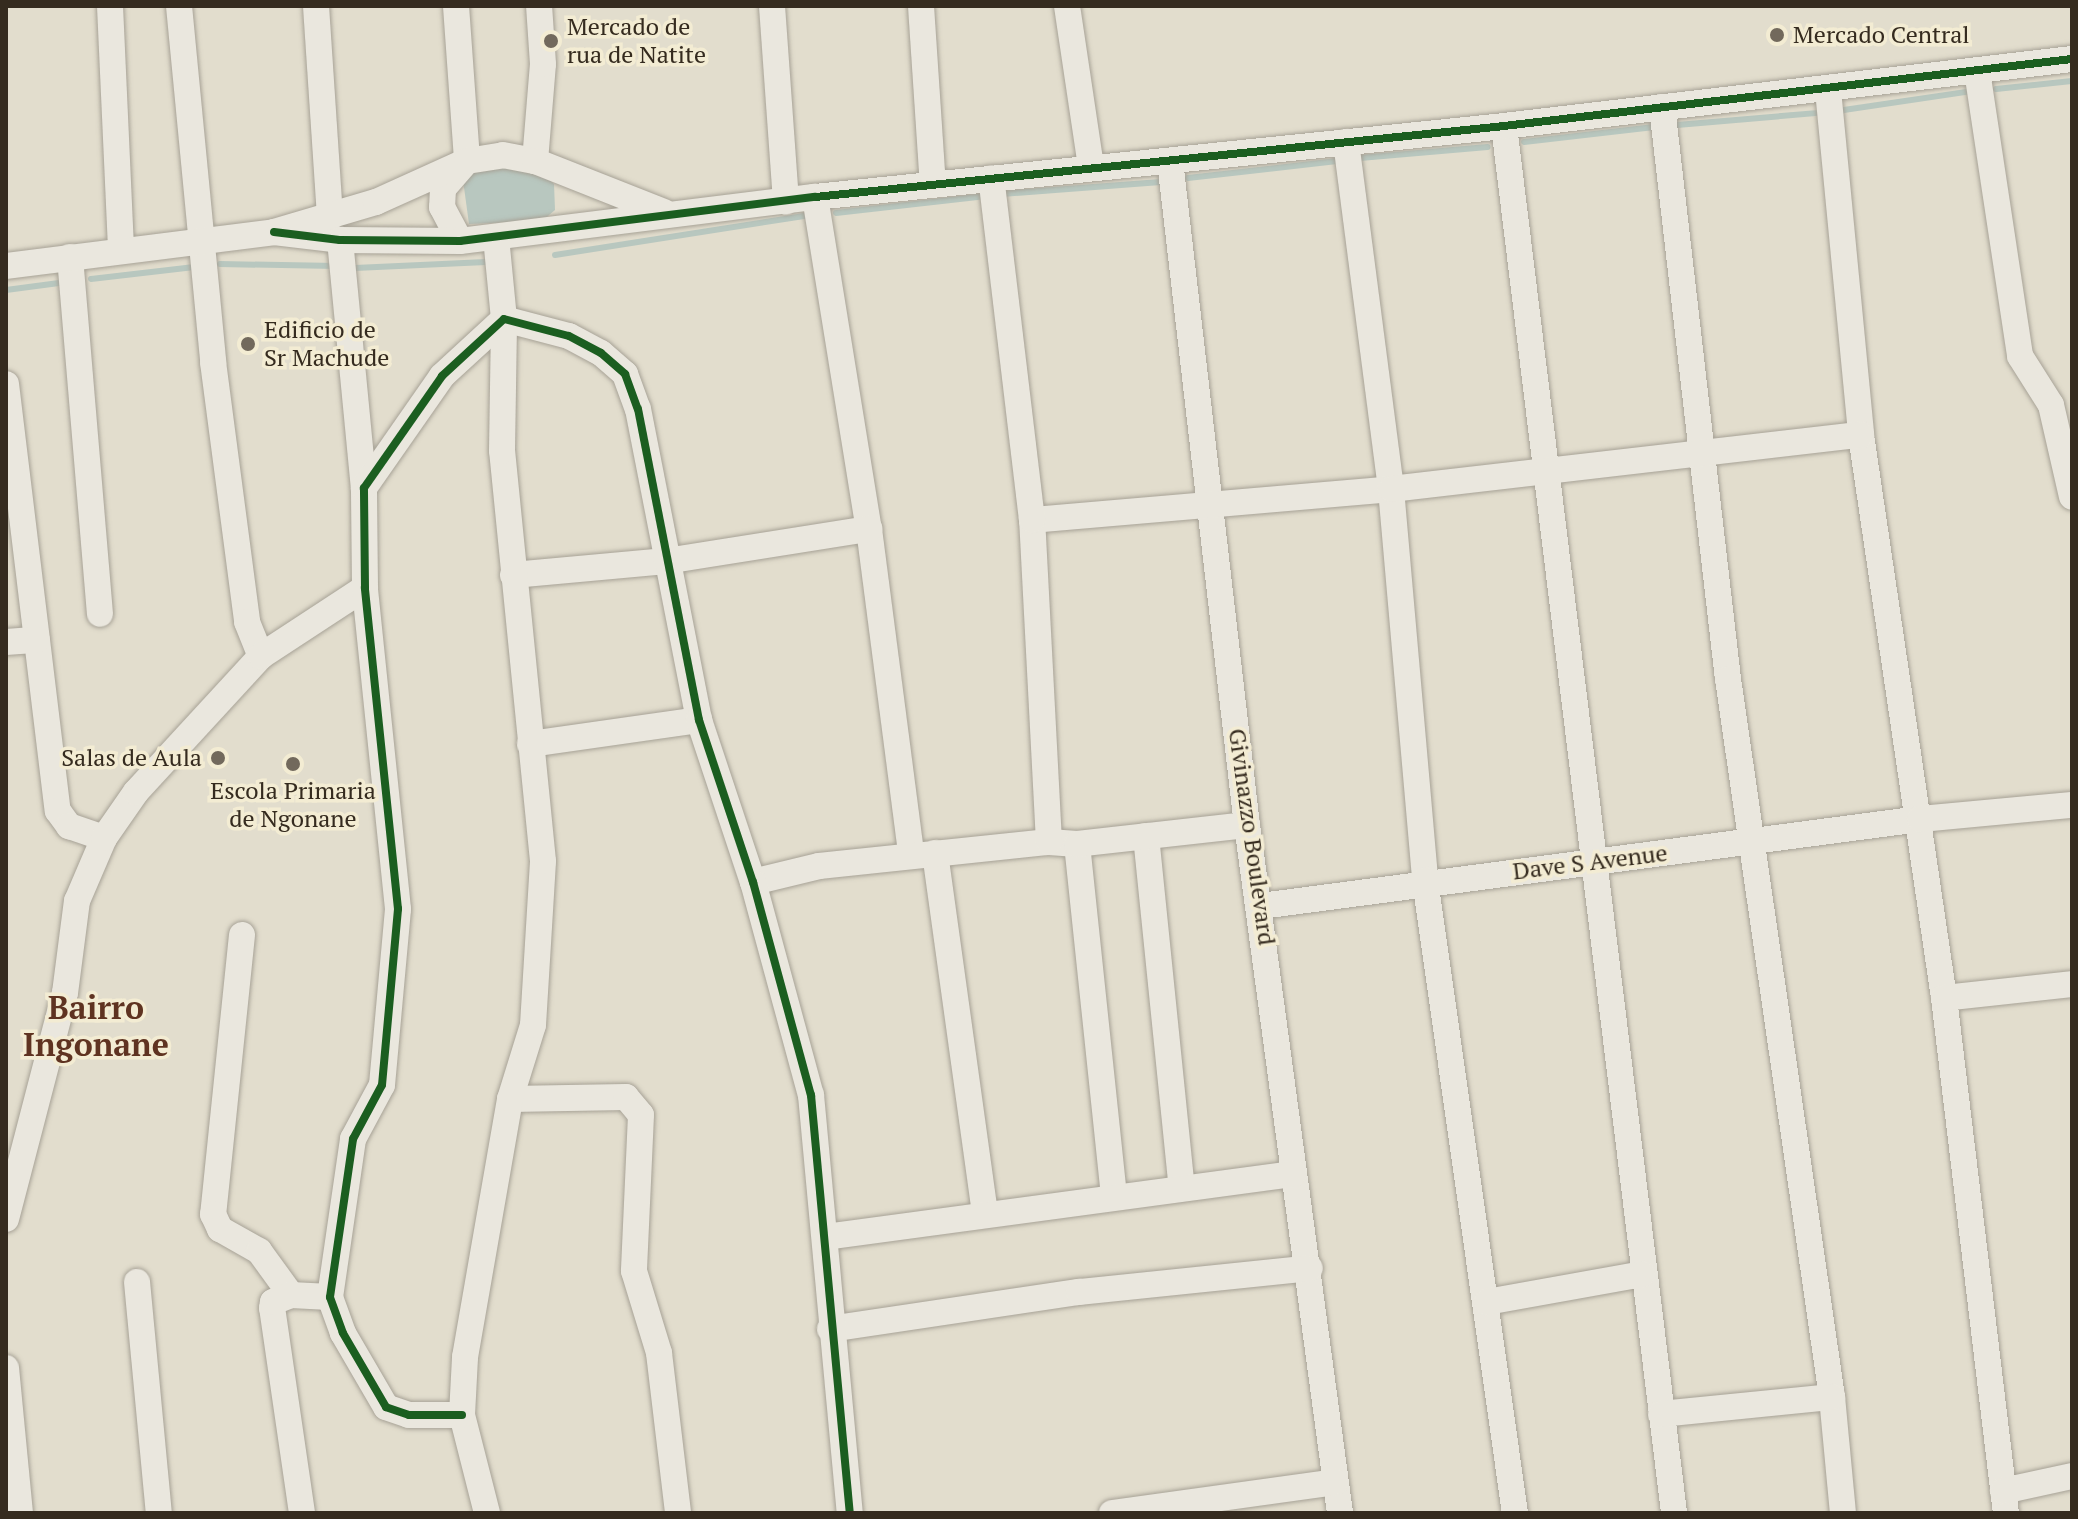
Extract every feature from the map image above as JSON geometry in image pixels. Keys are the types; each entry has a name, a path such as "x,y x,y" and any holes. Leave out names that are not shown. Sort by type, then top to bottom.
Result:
{"street":[{"path":"110,6 121,251"},
{"path":"179,6 200,241 247,622 261,656"},
{"path":"316,6 335,229 364,488 365,588 398,909 382,1085 353,1139 330,1297 343,1333 386,1407 409,1415 462,1415"},
{"path":"456,6 467,161 443,189 445,218 460,241"},
{"path":"535,161 543,64 539,6"},
{"path":"772,6 786,201"},
{"path":"921,6 933,185"},
{"path":"1067,6 1091,167"},
{"path":"6,266 274,232 335,229 460,241 815,197 1828,90 2069,58"},
{"path":"1977,71 2020,356 2051,405 2072,497"},
{"path":"1828,90 1861,435 1944,998 2004,1502 2072,1476"},
{"path":"1662,107 1749,842 1832,1397 1843,1513"},
{"path":"1504,126 1674,1513"},
{"path":"1346,142 1391,489 1425,880 1515,1513"},
{"path":"335,229 467,161 503,155 535,161 673,214"},
{"name":"Givinazzo Boulevard","path":"1170,161 1214,506 1247,825 1261,906 1294,1174 1310,1268 1340,1513"},
{"path":"991,178 1032,520 1049,842"},
{"path":"815,197 985,1214"},
{"path":"487,1513 462,1415 465,1357 510,1099 533,1025 541,934 543,861 502,451 504,319 496,237"},
{"path":"70,257 100,614"},
{"path":"364,488 442,376 504,319"},
{"path":"504,319 569,336 601,353 625,374 650,465 666,561 699,720 753,882 811,1095 826,1237 830,1329 850,1513"},
{"path":"6,384 58,811 69,826 104,838"},
{"path":"1032,520 1391,489 1861,435"},
{"path":"513,575 666,561 869,529"},
{"path":"6,1219 16,1135 65,993 77,901 104,838 136,792 261,656 365,588"},
{"path":"6,642 37,640"},
{"path":"530,744 699,720"},
{"name":"Dave S Avenue","path":"1261,906 1425,880 1594,863 1920,819 2072,805"},
{"path":"753,882 819,866 923,853 1049,842 1077,844 1247,825"},
{"path":"1146,836 1182,1188"},
{"path":"1077,844 1114,1197"},
{"path":"242,935 213,1214 220,1229 259,1251 291,1295"},
{"path":"1944,998 2072,984"},
{"path":"510,1099 626,1097 641,1115 634,1271 659,1353 678,1513"},
{"path":"826,1237 1294,1174"},
{"path":"830,1329 1079,1292 1310,1268"},
{"path":"1487,1302 1643,1274"},
{"path":"137,1282 159,1513"},
{"path":"302,1513 272,1308 279,1298 291,1295 330,1297"},
{"path":"6,1368 20,1513"},
{"path":"1661,1414 1832,1397"},
{"path":"1112,1513 1335,1482"}],"shaded area":[{"path":"494,165 544,175 554,184 555,210 542,221 469,224 463,180 469,172"}],"waterway":[{"path":"1996,89 2072,81"},
{"path":"1837,111 1972,91"},
{"path":"1677,125 1818,113"},
{"path":"1524,142 1654,127"},
{"path":"1360,158 1488,147"},
{"path":"1188,178 1337,161"},
{"path":"1001,194 1161,182"},
{"path":"836,213 986,196"},
{"path":"555,255 809,215"},
{"path":"355,268 486,262"},
{"path":"220,264 337,266"},
{"path":"91,279 194,267"},
{"path":"6,290 66,282"}],"cycle path":[{"path":"274,232 340,240 460,241 815,197 1504,126 2072,59"},
{"path":"462,1415 409,1415 386,1407 343,1333 330,1297 353,1139 382,1085 398,909 365,588 364,488 442,376 504,319 569,336 601,353 625,374 638,409 699,720 753,882 811,1095 850,1513"}],"place":[{"name":"Mercado Central","path":"1777,35"},
{"name":"Mercado de rua de Natite","path":"551,41"},
{"name":"Edificio de Sr Machude","path":"248,344"},
{"name":"Salas de Aula","path":"218,758"},
{"name":"Escola Primaria de Ngonane","path":"293,764"}],"district":[{"name":"Bairro Ingonane","path":"96,1026"}]}
